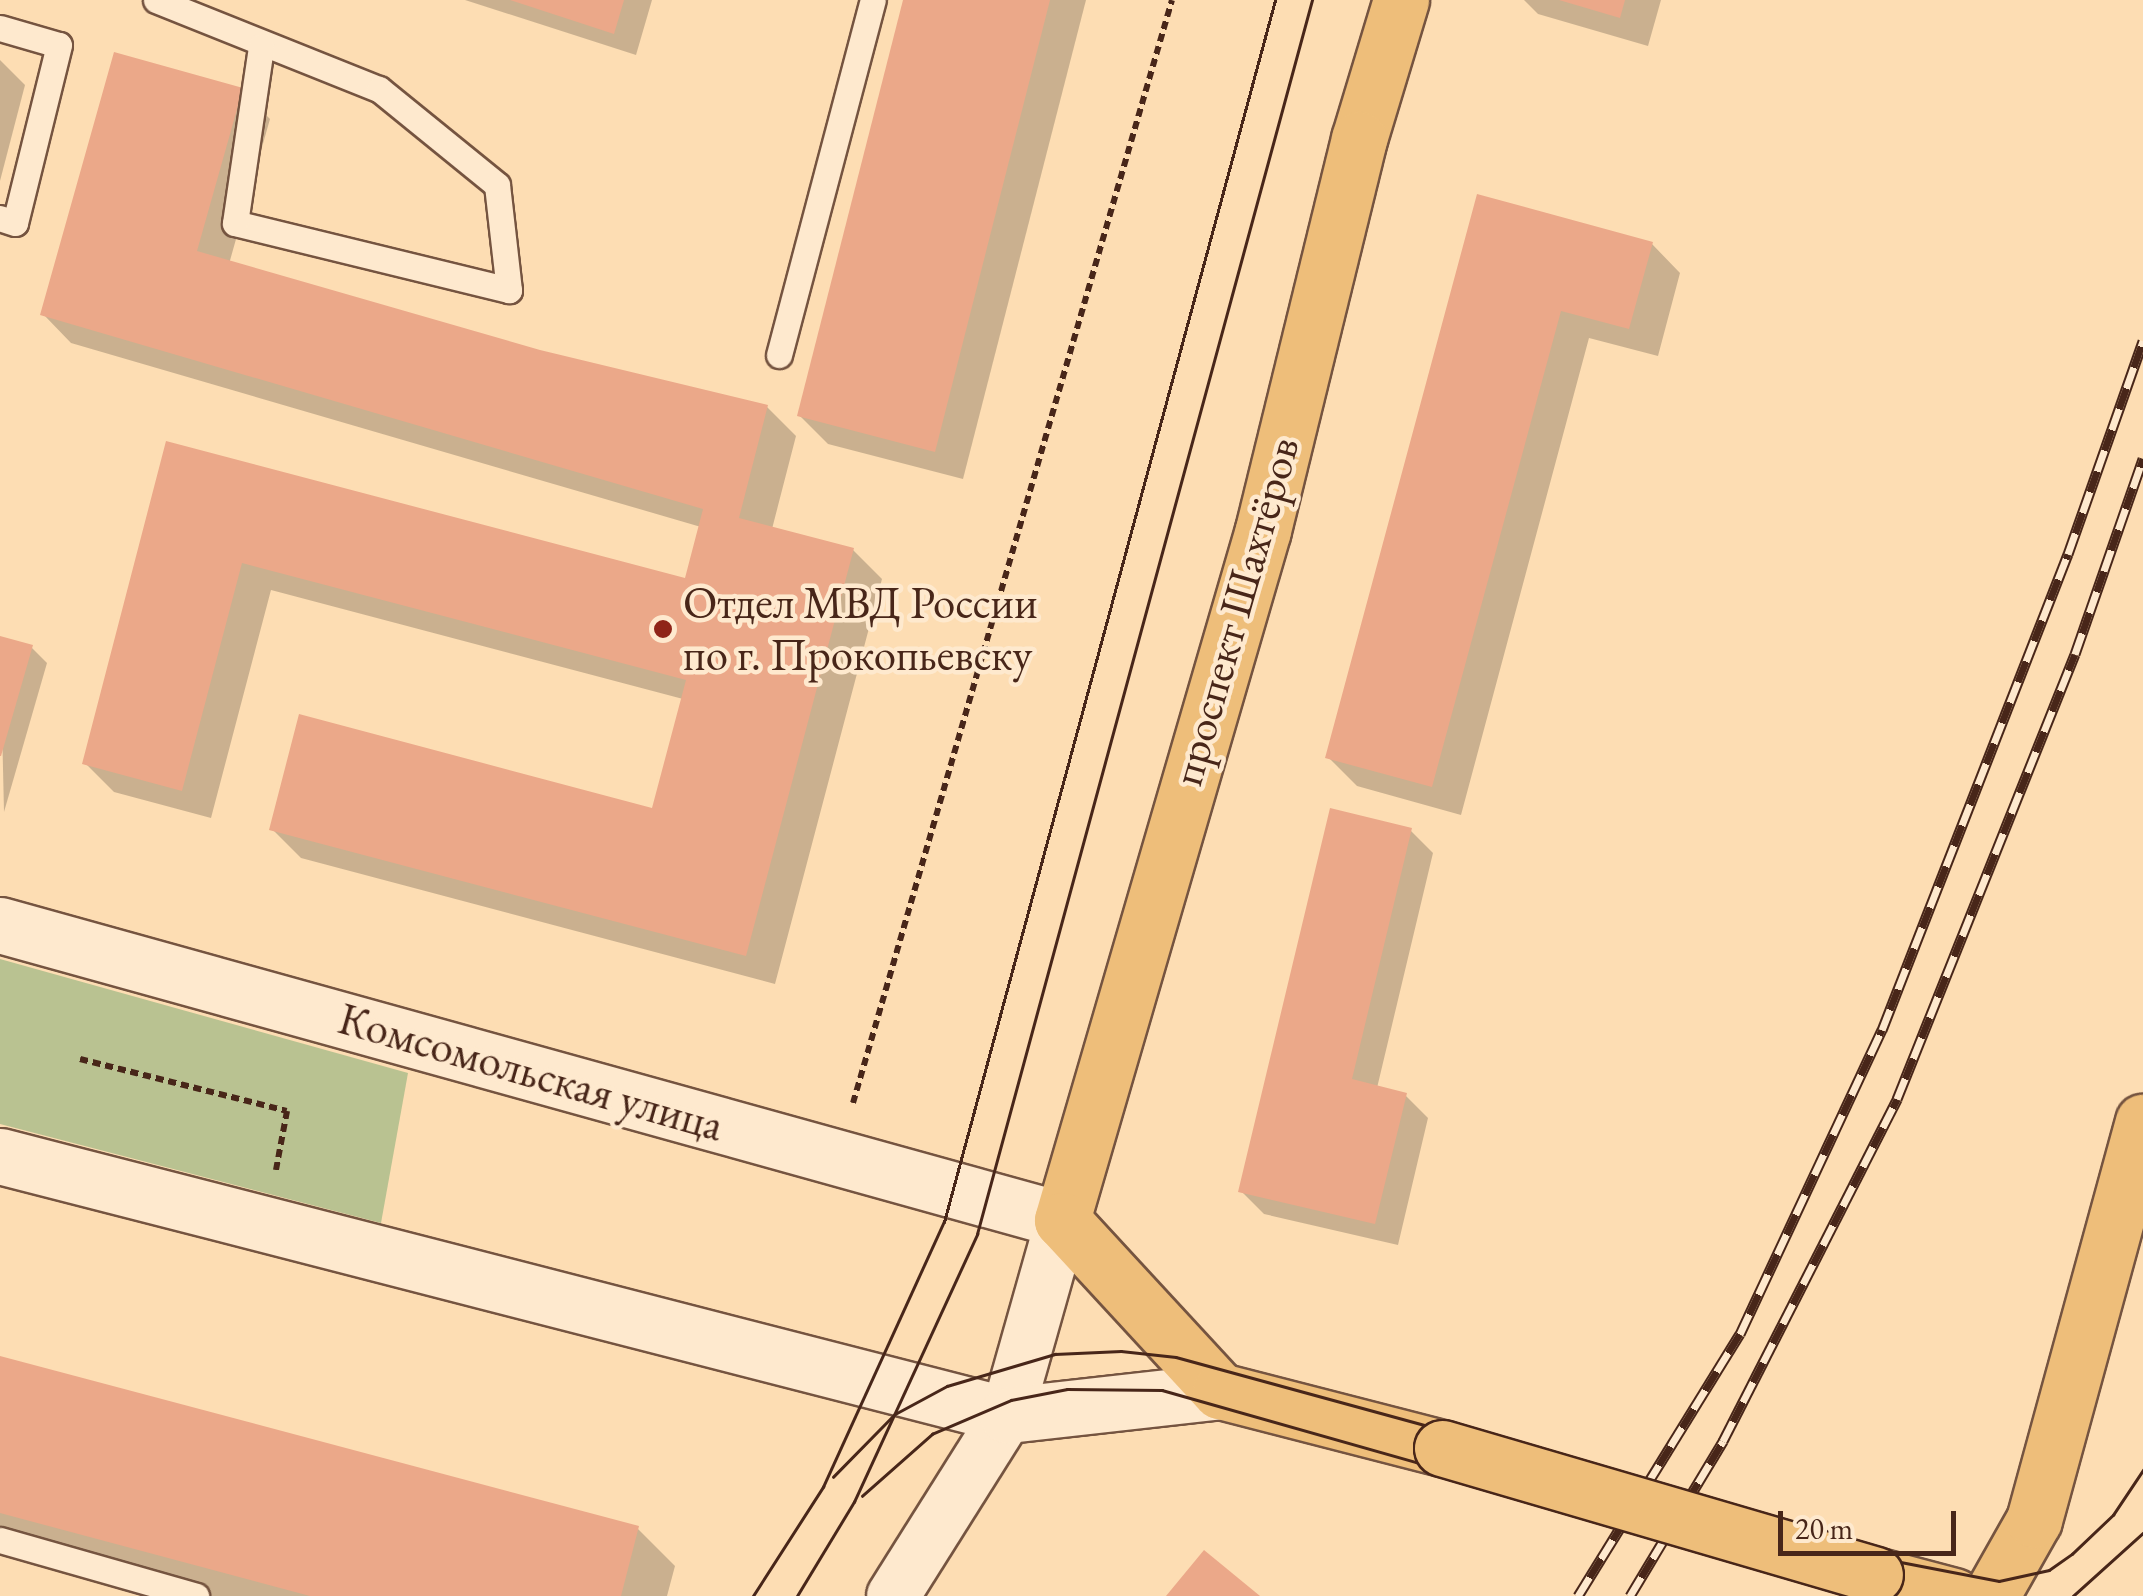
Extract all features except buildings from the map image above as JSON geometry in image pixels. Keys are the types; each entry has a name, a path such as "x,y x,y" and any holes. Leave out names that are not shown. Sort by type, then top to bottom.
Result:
{"main road":[{"name":"проспект Шахтёров","path":"1062,1220 1263,530 1359,139 1400,0"},
{"name":"Комсомольская улица","path":"0,925 1062,1220"},
{"path":"1991,1596 2034,1520 2143,1122"},
{"path":"0,1156 1007,1415 1220,1390 1442,1448 1954,1596"},
{"path":"1062,1220 1220,1390"}],"street":[{"path":"893,1596 1007,1415 1062,1220"}],"lane":[{"path":"156,0 261,46 379,90 497,185 509,290 235,223 261,46"},
{"path":"778,355 873,0"},
{"path":"0,28 59,45 15,222 0,218"},
{"path":"0,1540 196,1596"}],"path":[{"path":"837,1158 1172,0"},
{"path":"80,1058 288,1112 265,1224"}],"green space":[{"path":"0,959 408,1073 381,1223 0,1124"}],"tram line":[{"path":"753,1596 823,1487 944,1222 1275,0"},
{"path":"797,1596 854,1502 977,1234 1312,0"},
{"path":"833,1477 895,1414 947,1386 1055,1354 1121,1351 1176,1357 1880,1558 1999,1581 2049,1570 2072,1554 2113,1515 2143,1470"},
{"path":"862,1496 932,1434 1011,1400 1067,1389 1162,1390 1888,1596"},
{"path":"2073,1596 2143,1533"}],"railway":[{"path":"1578,1596 1740,1334 1882,1030 2068,554 2143,341"},
{"path":"1630,1596 1723,1441 1897,1099 2075,654 2143,459"}],"place":[{"name":"Отдел МВД России по г. Прокопьевску","path":"663,629"}]}
